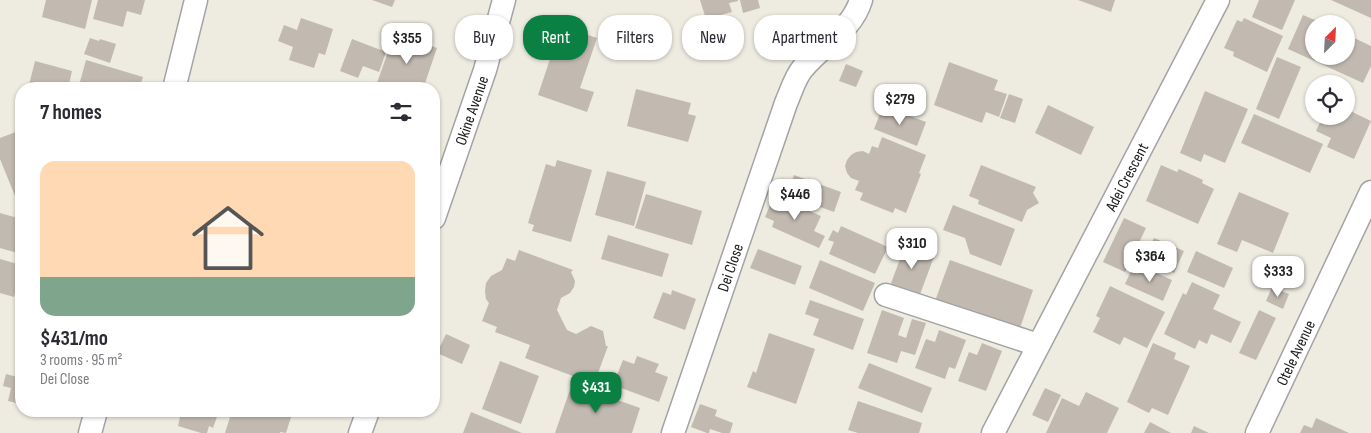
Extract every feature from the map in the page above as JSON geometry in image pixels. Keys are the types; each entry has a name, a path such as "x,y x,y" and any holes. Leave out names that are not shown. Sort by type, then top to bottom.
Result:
{"street":[{"path":"176,82 196,0"},
{"name":"Okine Avenue","path":"440,201 485,70 504,0"},
{"name":"Dei Close","path":"673,433 786,103 802,69 841,33 859,7 861,0"},
{"name":"Adei Crescent","path":"993,433 1218,0"},
{"name":"Otele Avenue","path":"1257,433 1371,192"},
{"path":"886,295 1038,345"},
{"path":"90,433 94,417"},
{"path":"360,433 366,417"}],"building":[{"path":"46,0 92,0 85,29 42,17"},
{"path":"98,0 145,0 141,15 127,11 123,27 93,19"},
{"path":"372,0 395,0 392,7"},
{"path":"700,0 738,0 729,3 732,12 721,15 705,15"},
{"path":"740,0 758,0 760,8 743,13"},
{"path":"1078,0 1115,0 1111,12"},
{"path":"1259,0 1295,0 1282,30 1252,17"},
{"path":"1331,0 1371,0 1371,18"},
{"path":"1303,15 1305,16 1305,57 1288,49"},
{"path":"301,18 333,29 325,55 319,53 314,68 289,60 293,47 278,41 284,25 297,30"},
{"path":"1244,18 1283,36 1267,72 1233,56 1234,52 1224,48 1237,20 1242,22"},
{"path":"588,35 597,38 580,88 594,92 587,112 538,95 550,60 588,60"},
{"path":"402,36 437,48 425,82 377,82 391,43 398,45"},
{"path":"90,38 116,44 110,63 84,54"},
{"path":"1355,38 1371,46 1371,66 1363,83 1355,79 1355,75 1345,75 1323,65 1355,65"},
{"path":"352,39 386,52 379,72 363,66 358,78 340,71"},
{"path":"1277,57 1301,67 1279,119 1256,109"},
{"path":"86,60 143,77 141,82 80,82"},
{"path":"35,61 72,71 70,82 30,82"},
{"path":"949,62 998,80 994,90 1007,94 999,117 986,112 982,123 934,105"},
{"path":"846,64 863,71 856,87 839,81"},
{"path":"636,89 691,103 688,114 696,116 688,142 627,126"},
{"path":"1205,91 1248,109 1225,163 1204,154 1201,162 1180,153"},
{"path":"1009,94 1023,99 1015,123 1000,118"},
{"path":"1048,105 1094,127 1081,155 1035,133"},
{"path":"883,106 926,122 917,146 874,129"},
{"path":"1355,113 1371,121 1354,159 1327,147 1331,138 1316,131 1319,125 1355,125"},
{"path":"1254,114 1323,144 1310,173 1241,143"},
{"path":"15,132 15,196 0,159 0,138"},
{"path":"882,137 926,155 906,213 895,208 893,213 860,200 863,193 855,190 859,181 851,178 847,173 845,166 851,155 863,151 869,154 872,146 878,148"},
{"path":"557,160 592,170 571,242 532,231 534,225 528,223 546,164 555,167"},
{"path":"981,165 1036,187 1033,193 1039,203 1027,210 1022,222 978,204 979,200 969,196"},
{"path":"1161,165 1177,172 1179,169 1203,180 1202,183 1214,189 1198,224 1146,201"},
{"path":"607,171 646,182 634,226 595,215"},
{"path":"794,175 841,192 834,212 787,195"},
{"path":"1239,192 1289,213 1273,253 1242,240 1237,252 1217,244"},
{"path":"646,194 702,211 692,245 635,228"},
{"path":"774,196 821,216 814,231 825,236 819,248 772,227 774,221 765,217"},
{"path":"953,205 1015,229 1001,266 970,254 965,238 943,230"},
{"path":"0,213 15,217 15,252 0,248"},
{"path":"1124,218 1146,228 1125,272 1103,262"},
{"path":"841,226 888,247 875,274 829,254 834,242 828,240 833,230 838,233"},
{"path":"608,235 669,254 662,277 601,259"},
{"path":"1154,238 1184,251 1174,273 1137,256 1142,244 1150,247"},
{"path":"906,243 935,254 919,297 890,286"},
{"path":"758,249 802,266 795,285 750,268"},
{"path":"519,250 573,270 571,272 575,281 574,287 570,293 561,298 557,310 567,330 576,334 591,326 603,331 606,346 608,346 594,384 525,358 530,345 495,332 497,327 482,321 489,303 486,299 486,283 491,276 502,270 507,258 515,261"},
{"path":"1196,251 1233,268 1224,288 1187,272"},
{"path":"0,259 15,263 15,293 14,297 0,293"},
{"path":"820,260 875,283 863,311 809,288"},
{"path":"950,260 1033,290 1019,331 935,301"},
{"path":"1141,266 1172,280 1163,301 1125,284 1131,271 1138,274"},
{"path":"1192,282 1220,295 1213,309 1241,322 1231,343 1211,334 1207,344 1199,340 1195,349 1164,334 1183,293 1186,295"},
{"path":"1110,286 1165,312 1147,348 1124,337 1120,345 1093,332 1100,318 1096,316"},
{"path":"1272,287 1289,294 1283,309 1266,301"},
{"path":"672,290 696,299 685,330 653,318 663,292 671,295"},
{"path":"810,300 864,319 853,350 813,335 819,319 805,314"},
{"path":"882,310 904,318 898,335 906,338 912,319 926,323 915,355 901,351 897,363 867,353"},
{"path":"1259,310 1276,318 1256,360 1239,353"},
{"path":"939,330 966,340 955,369 949,367 945,379 915,368 926,339 935,342"},
{"path":"769,333 815,349 796,404 747,387 753,371 756,373"},
{"path":"446,334 470,345 462,364 440,354 440,347"},
{"path":"982,343 1002,351 986,391 958,381 969,352 977,355"},
{"path":"1153,343 1176,353 1174,359 1190,366 1168,415 1152,408 1149,413 1127,402"},
{"path":"637,356 659,364 655,372 668,377 659,402 613,385 623,360 634,364"},
{"path":"500,361 539,376 521,424 482,409"},
{"path":"869,363 932,388 922,413 858,388"},
{"path":"6,374 15,376 15,403 8,401 11,388 3,386"},
{"path":"572,384 640,408 632,433 555,433"},
{"path":"1045,388 1061,395 1048,422 1032,415"},
{"path":"1086,392 1119,408 1107,433 1046,433 1062,398 1079,406"},
{"path":"858,401 922,423 919,433 858,433 848,430"},
{"path":"700,404 717,410 715,416 733,423 730,433 722,433 710,429 709,433 707,433 691,427"},
{"path":"471,412 522,433 463,433"},
{"path":"180,417 217,417 213,428 209,426 207,433 178,426"},
{"path":"230,417 291,417 286,433 225,433"},
{"path":"1316,418 1349,433 1300,433 1304,425 1312,428"},
{"path":"1150,422 1171,433 1144,433"},
{"path":"1194,426 1209,433 1191,433"}]}
